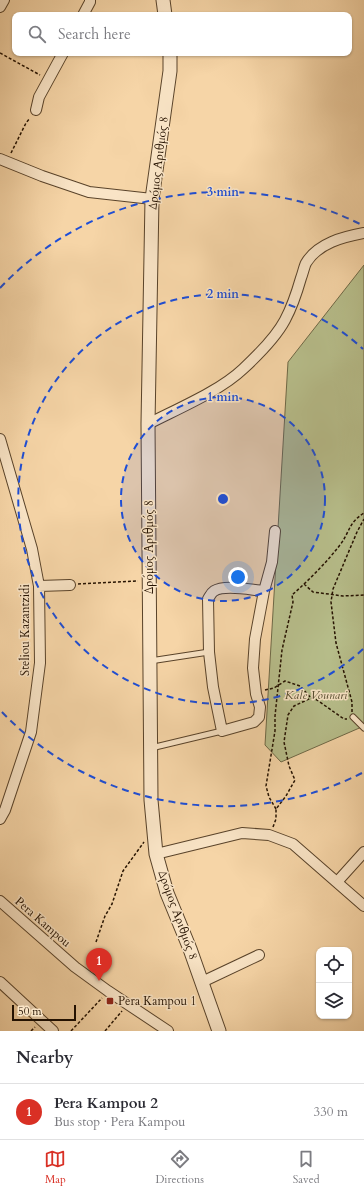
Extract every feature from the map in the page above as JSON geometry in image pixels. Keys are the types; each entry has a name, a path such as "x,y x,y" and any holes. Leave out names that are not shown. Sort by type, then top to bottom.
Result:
{"street":[{"path":"0,7 4,0"},
{"path":"85,12 90,0"},
{"path":"163,0 165,12"},
{"path":"36,110 39,97 61,56"},
{"name":"Δρόμος Αριθμός 8","path":"170,56 170,71 152,199 148,424 151,800 156,854 167,893 190,949 219,1031"},
{"path":"3,160 42,176 89,192 152,199"},
{"path":"148,424 228,381 243,370 285,321 306,264 313,255 334,241 345,236 364,233"},
{"name":"Steliou Kazantzidi","path":"0,439 32,549 39,586 40,663 31,732 5,810 0,819"},
{"path":"264,591 229,588 219,589 212,592 208,599 209,652 213,687 222,731 254,722 259,717 260,707 256,694 253,668 255,639 264,591 272,562 275,531"},
{"path":"39,586 70,585"},
{"path":"156,854 242,833 269,835 293,844 364,906"},
{"path":"337,882 364,852"},
{"name":"Pera Kampou","path":"0,901 75,967 108,992 168,1031"},
{"path":"202,982 259,954"},
{"path":"0,982 53,1031"}],"lane":[{"path":"150,661 209,652"},
{"path":"353,717 364,728"},
{"path":"150,748 222,731"}],"path":[{"path":"0,53 48,80"},
{"path":"3,160 36,110"},
{"path":"269,835 276,819 276,809 269,797 266,786 275,731 275,716 282,650 293,602 292,595 341,544 355,518 364,513"},
{"path":"256,694 274,688 285,681 300,686 311,698 317,700 344,719 353,717 352,702 336,643 331,602 333,589 364,519"},
{"path":"70,585 149,581"},
{"path":"304,584 313,592 344,596 364,595"},
{"path":"276,809 286,796 294,780 289,766 284,742 288,715 294,706 311,698"},
{"path":"96,942 105,916 112,904 123,871 153,829"},
{"path":"71,1031 108,992"},
{"path":"105,1031 127,1005"}],"green space":[{"name":"Kale Vounari","path":"364,265 364,726 281,762 265,745 288,362"}],"place":[{"name":"Pera Kampou 2","path":"99,981"},
{"name":"Pera Kampou 1","path":"110,1001"}]}
